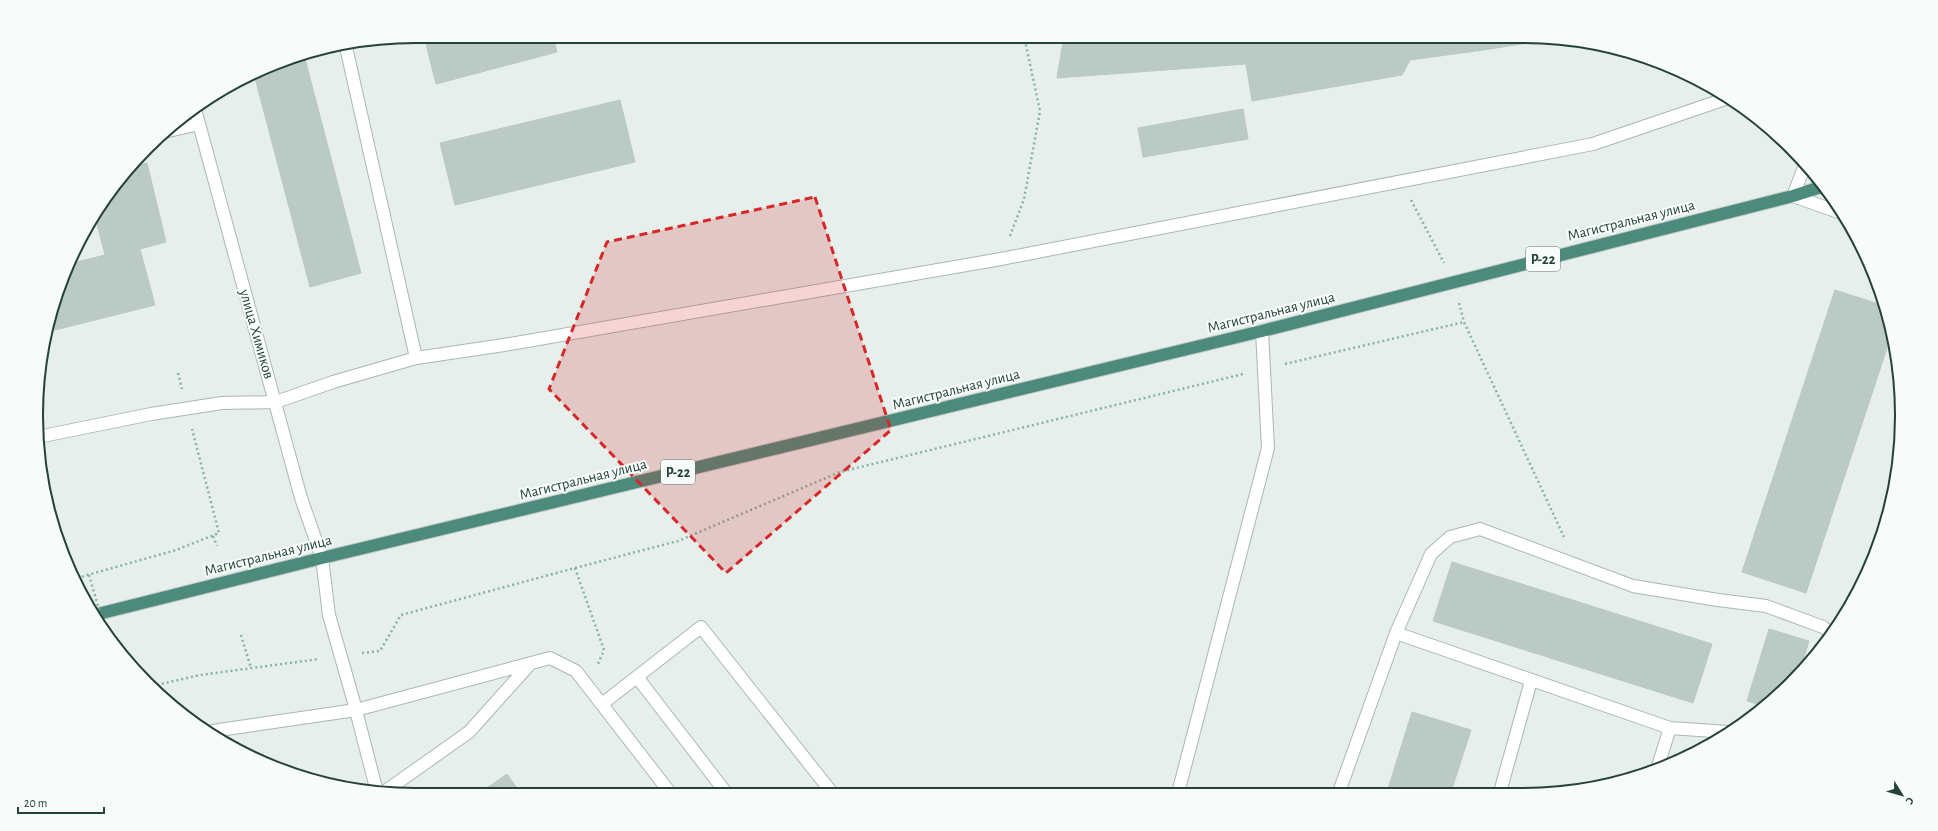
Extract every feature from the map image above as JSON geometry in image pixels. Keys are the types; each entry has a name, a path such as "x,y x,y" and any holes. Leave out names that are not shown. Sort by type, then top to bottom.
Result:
{"highway":[{"name":"Магистральная улица","path":"100,613 322,558 1262,331 1793,196 1817,188"}],"street":[{"path":"346,49 416,358"},
{"path":"44,436 187,408 222,403 276,402 333,382 416,358 504,345 1001,259 1401,180 1593,144 1721,101"},
{"name":"улица Химиков","path":"197,115 301,498 322,558 328,615 356,710 375,786"},
{"path":"178,129 199,124"},
{"path":"1803,170 1793,196 1833,210"},
{"path":"1179,788 1268,448 1262,331"},
{"path":"1340,788 1396,633 1431,554 1450,537 1480,529 1633,586 1718,600 1766,606 1827,629"},
{"path":"602,704 700,627 828,788"},
{"path":"1396,633 1670,728 1719,731"},
{"path":"217,730 356,710 550,658 576,671 666,788"},
{"path":"391,787 468,732 530,664"},
{"path":"637,677 722,788"},
{"path":"1501,788 1531,680"},
{"path":"1659,762 1670,728"}],"path":[{"path":"1001,259 1024,199 1040,111 1025,43"},
{"path":"1401,180 1454,282 1464,322 1577,564"},
{"path":"158,685 200,675 380,651 401,615 678,541 840,472 1464,322"},
{"path":"80,577 176,550 219,533 178,373"},
{"path":"213,536 217,546"},
{"path":"575,568 604,650 588,686"},
{"path":"89,575 100,613"},
{"path":"241,635 251,668"}],"highlighted area":[{"path":"815,197 891,430 726,573 549,389 607,242"}],"building":[{"path":"426,43 555,43 557,52 436,84"},
{"path":"1063,43 1475,43 1476,51 1410,60 1402,75 1252,101 1246,64 1057,78"},
{"path":"1476,43 1527,43 1477,51"},
{"path":"305,60 361,273 310,287 255,79 273,71"},
{"path":"620,100 635,162 455,205 440,143"},
{"path":"1243,109 1248,139 1143,157 1138,128"},
{"path":"147,163 166,242 140,249 155,305 53,330 63,296 76,262 105,255 97,223 120,189 140,165"},
{"path":"1835,290 1877,304 1888,344 1806,593 1742,572"},
{"path":"1452,562 1712,644 1693,703 1433,621"},
{"path":"1769,629 1809,641 1803,661 1786,679 1758,704 1747,701"},
{"path":"1412,712 1471,730 1452,788 1388,788"},
{"path":"507,774 517,788 487,788"}]}
